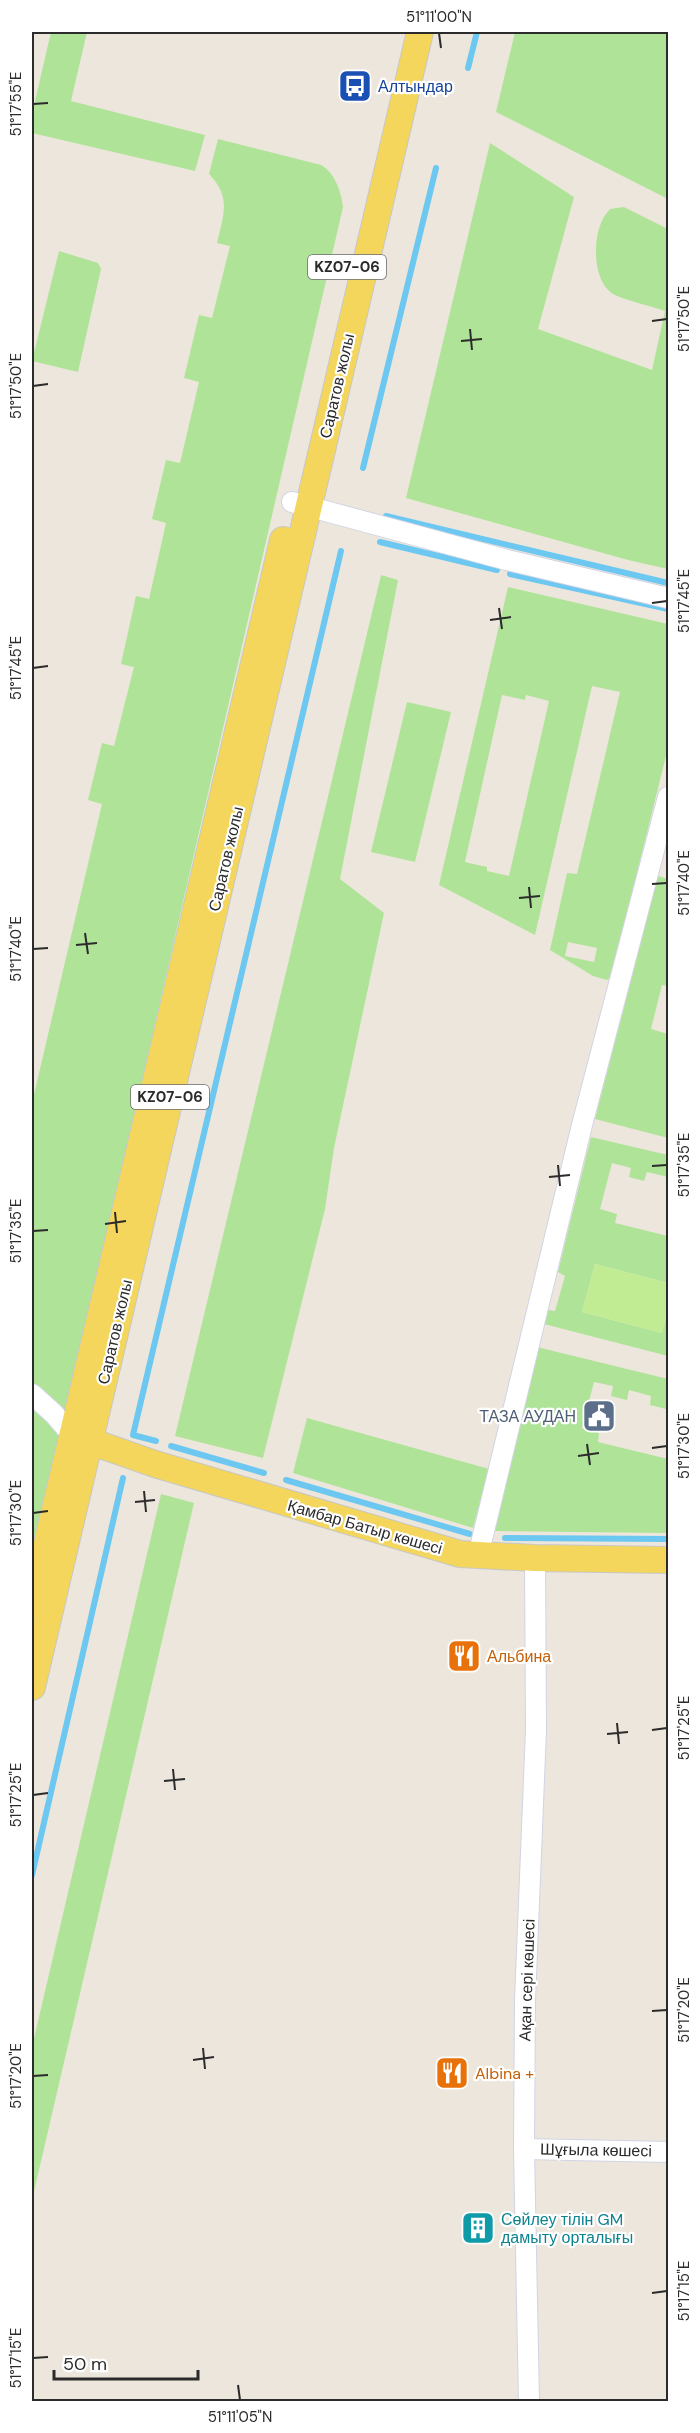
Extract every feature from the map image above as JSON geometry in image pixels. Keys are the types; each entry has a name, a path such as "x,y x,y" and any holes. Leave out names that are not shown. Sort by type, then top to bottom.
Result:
{"main road":[{"name":"Саратов жолы","path":"32,1687 81,1438 300,504 402,32"},
{"name":"Саратов жолы","path":"300,504 420,32"},
{"name":"Саратов жолы","path":"32,1607 81,1438"},
{"name":"Қамбар Батыр көшесі","path":"81,1438 155,1464 442,1550 477,1556 669,1560"}],"street":[{"path":"300,504 507,560 669,598"},
{"path":"477,1556 582,1125 660,865 669,797"},
{"path":"32,1394 81,1438"},
{"name":"Ақан сері көшесі","path":"530,2402 524,2149 525,2000 536,1730 535,1558"},
{"name":"Шұғыла көшесі","path":"524,2149 669,2152"}],"green space":[{"path":"51,32 87,32 71,101 205,135 195,171 32,133 32,114"},
{"path":"515,32 668,32 668,199 496,112"},
{"path":"218,139 321,165 326,168 336,183 343,207 32,1558 32,1103 102,804 88,800 102,743 114,746 134,667 121,664 136,596 149,599 166,523 152,519 166,460 180,463 199,382 184,378 199,315 212,318 230,246 217,243 224,206 221,190 209,174"},
{"path":"490,143 574,197 538,329 652,370 665,311 615,295 608,289 602,282 596,261 597,239 599,229 610,209 624,207 668,229 668,569 406,498"},
{"path":"59,251 98,263 101,269 78,372 32,361"},
{"path":"381,575 398,580 340,879 384,913 334,1148 325,1209 263,1458 175,1436"},
{"path":"508,587 668,624 668,748 611,977 607,980 593,976 550,950 567,873 577,874 620,692 592,686 535,935 439,885","holes":["502,695 525,700 526,695 549,701 509,876 487,871 487,867 465,862","568,942 597,948 594,962 565,956"]},
{"path":"407,702 451,712 415,862 371,852"},
{"path":"658,876 668,879 668,986 662,985 651,1029 668,1034 668,1138 595,1119"},
{"path":"591,1137 668,1155 668,1177 647,1172 644,1181 629,1177 631,1168 612,1163 600,1209 617,1214 615,1223 668,1236 668,1283 595,1264 582,1312 662,1333 668,1308 668,1356 544,1324 548,1310 555,1311 565,1276 558,1272"},
{"path":"595,1264 668,1283 668,1308 662,1333 582,1312"},
{"path":"537,1347 668,1379 666,1409 650,1405 651,1396 629,1390 627,1400 611,1396 613,1386 594,1382 582,1428 599,1433 598,1442 668,1459 668,1533 495,1531"},
{"path":"307,1418 489,1469 473,1528 293,1473"},
{"path":"161,1494 194,1503 32,2200 32,2047"}],"waterway":[{"path":"468,68 477,32"},
{"path":"363,468 436,168"},
{"path":"386,516 668,583"},
{"path":"380,542 497,570"},
{"path":"156,1441 133,1435 341,551"},
{"path":"510,574 668,609"},
{"path":"171,1446 264,1473"},
{"path":"32,1875 123,1478"},
{"path":"286,1480 470,1534"},
{"path":"505,1538 668,1539"}],"place":[{"name":"Алтындар","path":"355,86"},
{"name":"ТАЗА АУДАН","path":"599,1416"},
{"name":"Альбина","path":"464,1656"},
{"name":"Albina +","path":"452,2073"},
{"name":"Сөйлеу тілін GM дамыту орталығы","path":"478,2228"}]}
